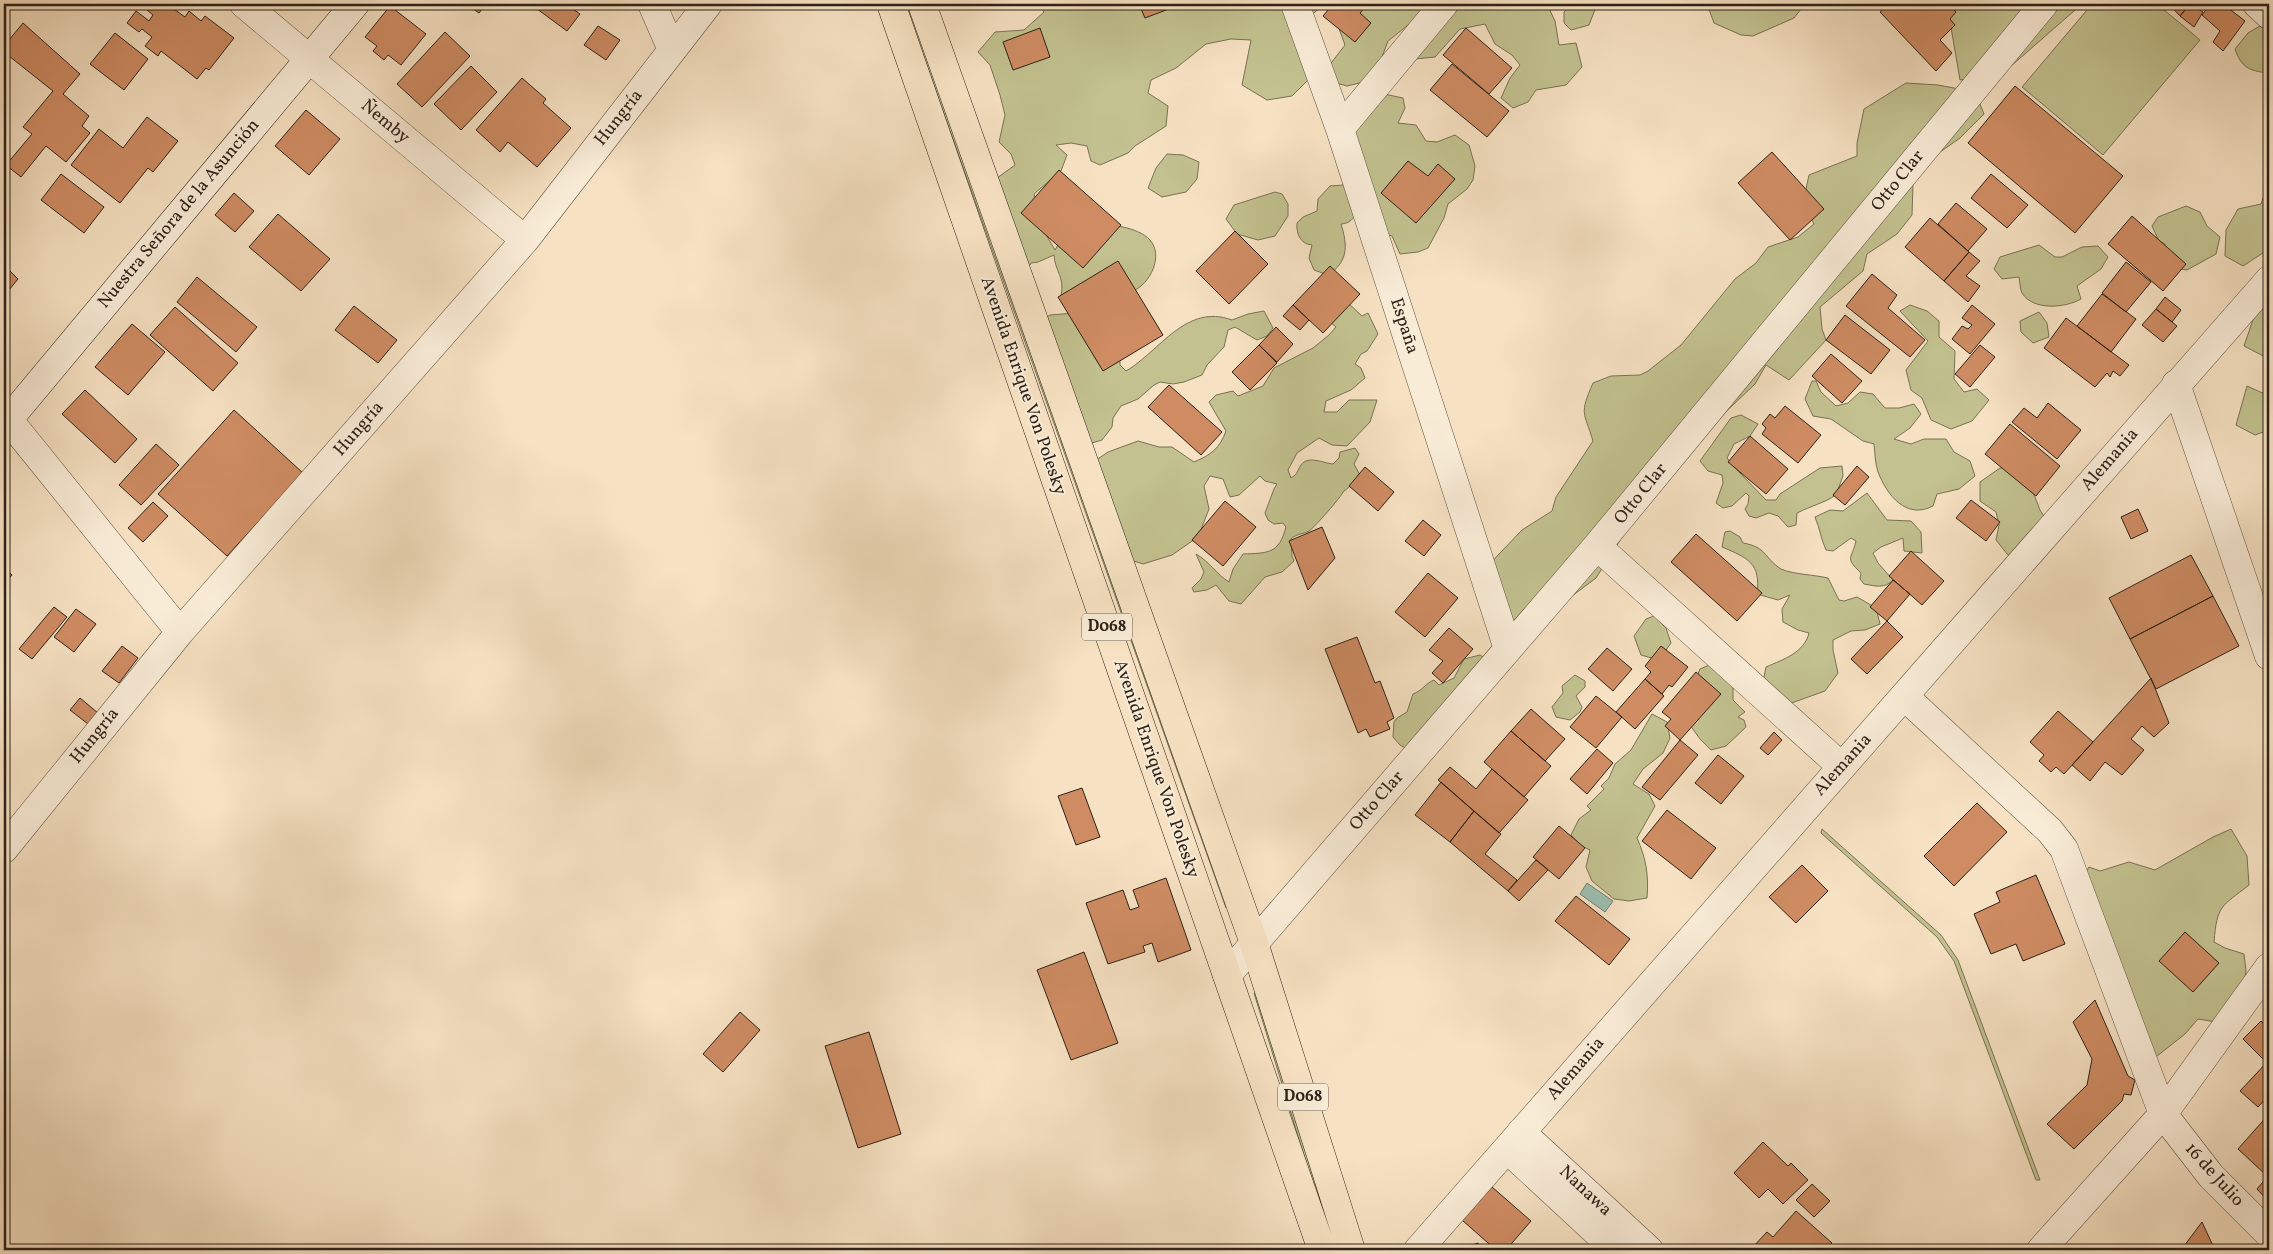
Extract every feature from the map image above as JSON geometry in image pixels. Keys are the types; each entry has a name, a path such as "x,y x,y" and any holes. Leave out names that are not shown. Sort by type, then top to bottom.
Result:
{"main road":[{"name":"Avenida Enrique Von Polesky","path":"891,4 1322,1250"},
{"name":"Avenida Enrique Von Polesky","path":"922,4 1254,943 1351,1250"}],"street":[{"name":"Ñemby","path":"244,4 525,240"},
{"name":"Nuestra Señora de la Asunción","path":"5,420 355,4"},
{"path":"652,4 672,50"},
{"name":"Hungría","path":"4,849 180,632 525,240 708,4"},
{"name":"España","path":"1295,4 1340,130 1508,649"},
{"path":"1340,130 1444,4"},
{"name":"Otto Clar","path":"1227,975 1597,546 2044,4"},
{"path":"2257,4 2269,15"},
{"name":"Alemania","path":"1418,1250 2269,280"},
{"path":"2176,384 2269,656"},
{"path":"5,420 180,632"},
{"path":"1597,546 1842,766"},
{"name":"16 de Julio","path":"1904,696 2050,831 2064,849 2163,1114 2211,1176 2269,1234"},
{"path":"2041,1250 2163,1114 2269,967"},
{"name":"Nanawa","path":"1514,1141 1616,1250"},
{"name":"Nanawa","path":"1514,1141 1649,1250"}],"shaded area":[{"path":"905,4 910,4 997,178 1015,165 1011,154 999,142 1005,115 990,65 978,52 995,32 1024,30 1044,12 1039,4 1324,4 1306,20 1312,76 1292,96 1267,100 1242,85 1251,40 1231,39 1206,44 1176,68 1151,80 1148,93 1168,106 1166,126 1135,146 1128,153 1100,165 1091,161 1087,146 1071,143 1056,145 1067,155 1061,171 1034,194 1045,233 1055,250 1066,232 1109,226 1134,230 1150,240 1156,254 1153,269 1145,282 1127,293 1061,296 1062,284 1054,255 1031,263 1025,274 1226,908"},
{"path":"1330,4 1547,4 1555,21 1559,45 1576,43 1582,67 1566,85 1536,90 1528,102 1513,108 1501,98 1510,78 1520,65 1512,55 1495,44 1485,24 1460,29 1435,57 1415,59 1418,17 1388,41 1379,65 1364,82 1347,86 1329,81 1328,67 1345,45"},
{"path":"1569,4 1601,4 1596,7 1589,25 1571,30 1564,23 1564,12 1569,7"},
{"path":"1707,4 1805,4 1794,18 1753,36 1741,35 1714,23"},
{"path":"1947,4 2082,4 2003,73 1960,80"},
{"path":"2092,4 2157,4 2200,40 2103,155 2022,87"},
{"path":"2265,23 2269,26 2269,81 2268,73 2256,71 2243,64 2235,49 2248,33"},
{"path":"1906,83 1938,85 1975,92 1984,114 1960,138 1933,157 1913,184 1912,215 1897,234 1867,254 1863,271 1820,307 1822,329 1826,340 1789,380 1766,365 1755,384 1714,423 1626,531 1596,578 1532,626 1494,623 1480,574 1522,530 1552,511 1556,497 1593,441 1585,418 1584,408 1593,383 1611,376 1640,375 1648,371 1681,345 1735,279 1756,263 1768,247 1798,237 1814,224 1806,206 1806,189 1809,175 1857,156 1857,143 1864,109"},
{"path":"1384,94 1403,98 1405,108 1398,123 1416,125 1426,141 1437,142 1455,135 1469,145 1475,166 1473,180 1467,189 1448,204 1444,218 1428,248 1418,252 1400,254 1392,236 1379,232 1362,205 1351,220 1341,224 1345,239 1345,253 1339,265 1328,275 1314,270 1309,258 1312,245 1304,243 1297,231 1297,223 1303,217 1317,211 1318,199 1330,186 1343,185 1354,191 1339,147"},
{"path":"1167,154 1183,155 1199,162 1197,179 1186,192 1162,197 1148,188 1156,168"},
{"path":"2267,186 2269,186 2269,249 2243,266 2225,256 2226,230 2238,209 2261,204"},
{"path":"1275,192 1282,194 1288,204 1288,216 1275,236 1258,240 1237,234 1226,219 1234,205"},
{"path":"2186,206 2200,212 2207,226 2220,237 2216,254 2187,270 2174,268 2163,254 2165,244 2159,241 2152,226 2158,217"},
{"path":"2039,245 2055,257 2062,257 2082,247 2098,246 2108,257 2101,269 2077,286 2081,299 2058,306 2041,305 2027,299 2022,293 2019,277 2002,279 1994,269 2000,257"},
{"path":"2269,297 2269,359 2244,346 2258,305"},
{"path":"1346,301 1362,316 1368,313 1378,334 1367,351 1361,354 1355,364 1361,368 1365,378 1351,390 1326,401 1324,412 1337,412 1349,400 1377,400 1370,422 1347,446 1332,445 1319,438 1297,453 1288,470 1291,478 1296,474 1301,465 1308,460 1333,464 1339,458 1340,452 1355,448 1359,454 1354,464 1361,477 1343,492 1312,529 1291,539 1294,561 1282,572 1265,577 1241,604 1229,601 1216,585 1207,590 1194,592 1192,588 1201,579 1204,572 1196,554 1229,582 1233,569 1243,554 1266,552 1276,547 1280,542 1286,527 1283,523 1274,524 1268,520 1265,513 1277,484 1265,481 1260,476 1239,495 1230,497 1223,479 1210,476 1204,486 1209,509 1198,537 1172,555 1143,564 1109,553 1086,467 1108,452 1138,441 1159,447 1172,447 1194,462 1205,457 1218,446 1226,431 1209,402 1216,395 1233,391 1238,396 1263,386 1274,368 1313,348 1329,335 1336,327 1330,322"},
{"path":"1910,305 1927,311 1939,321 1939,337 1955,351 1954,379 1964,392 1977,389 1989,400 1972,421 1951,429 1931,420 1922,398 1911,390 1906,370 1928,341 1900,311"},
{"path":"1264,311 1273,328 1267,336 1257,340 1235,327 1228,330 1224,347 1207,365 1202,375 1184,382 1173,384 1160,382 1154,385 1138,399 1121,406 1113,418 1112,427 1102,440 1085,445 1041,320 1050,315 1075,313 1120,357 1120,365 1126,371 1187,323 1201,318 1216,316 1232,320"},
{"path":"2039,312 2047,323 2049,337 2033,343 2021,332 2020,321"},
{"path":"1812,381 1816,381 1821,392 1836,406 1848,403 1860,392 1873,394 1885,408 1899,408 1914,404 1921,414 1910,428 1894,439 1911,444 1924,439 1946,439 1954,452 1970,461 1975,476 1959,489 1937,494 1933,506 1923,510 1914,510 1899,503 1892,497 1878,472 1874,444 1863,441 1831,419 1813,416 1805,399"},
{"path":"2247,386 2267,395 2269,394 2269,430 2255,435 2236,425"},
{"path":"1741,415 1758,424 1750,436 1734,444 1727,458 1766,500 1776,500 1780,494 1820,468 1842,466 1843,476 1836,495 1797,513 1796,525 1788,527 1778,516 1769,513 1756,518 1749,516 1745,509 1749,496 1746,493 1732,506 1723,508 1716,503 1723,483 1722,475 1708,471 1700,461 1731,418"},
{"path":"2000,468 2006,468 2033,492 2045,518 2027,555 2008,555 1996,540 1999,525 1996,512 1980,501 1980,482"},
{"path":"1867,493 1887,520 1911,521 1921,532 1922,553 1904,551 1903,538 1881,547 1873,553 1878,563 1893,580 1883,586 1864,584 1860,579 1861,573 1851,561 1856,541 1851,538 1833,551 1826,550 1815,517 1830,510 1843,511"},
{"path":"1730,531 1740,537 1743,543 1757,547 1781,569 1828,578 1839,600 1844,601 1857,597 1876,608 1880,624 1865,630 1851,631 1833,640 1838,673 1825,691 1786,705 1762,687 1766,667 1798,650 1803,646 1809,633 1798,630 1783,622 1782,609 1790,595 1778,600 1757,594 1758,584 1755,568 1746,559 1722,547 1725,532"},
{"path":"1654,616 1666,628 1671,643 1659,660 1641,655 1634,636 1646,619"},
{"path":"1480,655 1486,659 1407,749 1400,745 1393,737 1394,722 1407,712 1413,694 1434,680 1439,685 1454,678 1464,659"},
{"path":"1714,663 1733,674 1733,700 1745,712 1738,717 1744,720 1746,727 1726,746 1711,750 1690,725 1696,679 1700,669"},
{"path":"1575,675 1585,681 1585,687 1576,696 1582,707 1580,712 1570,720 1556,717 1552,707 1563,693 1562,686"},
{"path":"1652,714 1667,722 1670,738 1663,753 1643,769 1633,784 1649,794 1655,806 1637,838 1646,867 1648,882 1647,898 1629,901 1614,899 1592,881 1586,867 1590,850 1580,845 1571,835 1579,819 1591,810 1587,806 1604,789 1601,786 1609,778 1615,764 1631,750"},
{"path":"1822,829 1941,935 1958,960 2040,1180 2036,1180 1954,961 1937,937 1821,833"},
{"path":"2231,829 2247,856 2249,885 2222,908 2217,921 2214,942 2244,954 2246,971 2241,1007 2216,1022 2198,1019 2185,1034 2152,1060 2071,894 2089,867 2100,871 2129,862 2155,870 2213,837"},
{"path":"1587,883 1613,901 1605,912 1580,894"},
{"path":"1254,993 1257,994 1338,1250 1333,1250"}],"building":[{"path":"142,4 167,4 185,17 189,11 201,21 205,16 234,38 209,70 206,68 197,79 161,51 158,56 145,46 152,37 142,29 139,32 127,23 136,11 149,21 153,15"},
{"path":"466,4 486,4 479,13"},
{"path":"535,4 566,4 580,14 567,31 533,6"},
{"path":"1139,4 1182,4 1145,18"},
{"path":"1333,4 1368,4 1360,13 1371,23 1355,42 1323,16"},
{"path":"1889,4 1897,4 1899,6 1902,4 1948,4 1956,12 1950,19 1955,25 1940,40 1952,53 1936,71 1880,12"},
{"path":"2169,4 2190,4 2180,16"},
{"path":"2190,4 2203,12 2194,27 2180,16"},
{"path":"2210,4 2223,4 2245,21 2223,51 2213,42 2220,31 2202,15"},
{"path":"390,6 426,34 401,65 388,55 384,60 373,51 377,46 365,37"},
{"path":"23,23 80,74 63,94 89,116 82,126 90,133 66,162 46,146 21,177 6,165 32,134 23,127 53,91 4,52 4,46"},
{"path":"598,26 620,40 606,60 584,45"},
{"path":"1040,28 1050,57 1013,70 1003,42"},
{"path":"1466,28 1512,68 1489,94 1443,55"},
{"path":"445,32 470,56 422,107 397,84"},
{"path":"115,33 148,59 124,90 90,64"},
{"path":"1452,64 1509,111 1487,137 1430,90"},
{"path":"471,66 497,92 461,130 434,104"},
{"path":"522,78 546,99 543,103 571,128 537,167 508,142 500,152 476,130"},
{"path":"2015,86 2123,176 2075,233 1968,143"},
{"path":"306,110 340,139 309,175 275,146"},
{"path":"147,117 178,141 153,172 148,168 120,203 71,165 99,129 123,148"},
{"path":"1772,152 1824,209 1790,240 1738,183"},
{"path":"1408,161 1428,176 1438,164 1455,179 1416,223 1381,193"},
{"path":"1059,170 1121,225 1083,268 1021,213"},
{"path":"61,174 104,207 84,233 41,200"},
{"path":"1991,174 2028,205 2007,228 1971,198"},
{"path":"234,193 254,211 235,232 215,215"},
{"path":"1956,203 1987,229 1968,251 1938,224"},
{"path":"278,214 330,259 301,291 249,247"},
{"path":"2132,216 2186,264 2163,291 2108,244"},
{"path":"1930,218 1969,252 1944,281 1905,247"},
{"path":"1235,231 1268,264 1229,304 1196,271"},
{"path":"1969,252 1980,261 1966,276 1980,286 1968,302 1944,281"},
{"path":"1118,261 1163,335 1103,371 1058,297"},
{"path":"2126,262 2151,282 2126,312 2102,293"},
{"path":"4,265 18,279 4,296"},
{"path":"1330,266 1360,294 1323,333 1293,305"},
{"path":"1872,274 1897,295 1888,308 1925,340 1910,357 1846,306"},
{"path":"197,277 257,327 236,352 177,302"},
{"path":"2102,294 2136,319 2111,352 2077,326"},
{"path":"2165,297 2181,310 2172,322 2156,309"},
{"path":"1293,305 1309,320 1300,330 1283,316"},
{"path":"1972,305 1995,324 1970,354 1952,339 1962,326 1968,329 1972,325 1962,318"},
{"path":"354,306 397,340 378,363 335,330"},
{"path":"175,307 238,363 213,391 150,335"},
{"path":"2156,309 2177,326 2163,342 2142,325"},
{"path":"1845,315 1890,350 1871,374 1826,340"},
{"path":"2066,318 2129,365 2120,376 2113,371 2110,377 2107,373 2095,387 2044,348"},
{"path":"132,324 165,352 128,395 95,367"},
{"path":"1276,327 1293,344 1277,362 1259,345"},
{"path":"1259,345 1277,363 1250,390 1232,372"},
{"path":"1980,345 1995,357 1970,387 1955,374"},
{"path":"1831,354 1862,381 1842,403 1812,376"},
{"path":"1169,385 1222,432 1201,455 1148,407"},
{"path":"85,390 137,439 115,463 62,414"},
{"path":"2048,403 2081,430 2057,459 2012,422 2024,408 2037,418"},
{"path":"1785,406 1821,435 1798,463 1762,434 1766,428 1762,424 1770,414 1775,418"},
{"path":"234,410 303,473 227,556 158,494"},
{"path":"2010,424 2060,466 2036,496 1985,454"},
{"path":"1750,436 1788,469 1766,494 1728,462"},
{"path":"156,444 179,465 141,505 119,485"},
{"path":"1857,466 1869,477 1845,505 1833,495"},
{"path":"1365,467 1394,492 1378,511 1349,486"},
{"path":"1971,500 2000,522 1986,541 1956,518"},
{"path":"1225,501 1256,527 1223,566 1192,540"},
{"path":"153,502 168,516 143,542 128,528"},
{"path":"2138,509 2148,531 2131,539 2121,517"},
{"path":"1423,520 1441,535 1424,556 1405,541"},
{"path":"1322,527 1335,558 1308,590 1289,541"},
{"path":"1696,534 1762,593 1737,621 1671,562"},
{"path":"1911,551 1944,581 1922,605 1889,576"},
{"path":"2191,555 2213,596 2130,639 2109,598"},
{"path":"4,567 12,575 4,584"},
{"path":"1428,573 1458,598 1425,637 1395,612"},
{"path":"1893,580 1910,594 1887,621 1870,607"},
{"path":"2213,596 2239,646 2156,689 2130,639"},
{"path":"54,607 67,617 32,659 19,649"},
{"path":"76,609 96,624 74,652 54,637"},
{"path":"1887,621 1903,637 1867,674 1851,659"},
{"path":"1449,628 1473,649 1443,683 1432,673 1443,661 1429,650"},
{"path":"1357,637 1375,683 1380,681 1394,718 1387,722 1390,729 1370,737 1366,729 1358,733 1325,649"},
{"path":"122,646 138,658 119,683 102,671"},
{"path":"1661,646 1688,667 1672,687 1669,685 1662,694 1645,679 1651,672 1645,666"},
{"path":"1607,648 1632,669 1613,691 1588,669"},
{"path":"1696,672 1721,694 1680,740 1665,726 1671,719 1662,712"},
{"path":"2151,678 2169,723 2154,737 2142,726 2131,739 2144,750 2122,775 2105,762 2090,781 2072,765"},
{"path":"1645,679 1664,696 1635,729 1616,712"},
{"path":"1596,696 1622,717 1596,748 1570,727"},
{"path":"80,698 98,713 88,724 70,710"},
{"path":"1531,709 1565,739 1545,761 1511,731"},
{"path":"2058,711 2093,742 2064,774 2056,767 2051,772 2039,761 2044,755 2030,742"},
{"path":"1511,731 1551,766 1524,797 1484,762"},
{"path":"1774,732 1782,740 1768,755 1760,748"},
{"path":"1680,740 1698,755 1660,800 1642,787"},
{"path":"1597,749 1613,763 1587,794 1570,779"},
{"path":"1718,755 1744,776 1721,804 1695,783"},
{"path":"1450,767 1476,789 1492,769 1528,800 1499,833 1438,780"},
{"path":"1441,782 1474,811 1450,842 1415,815"},
{"path":"1082,788 1100,837 1076,845 1058,796"},
{"path":"1977,803 2007,832 1954,886 1924,856"},
{"path":"1667,810 1716,848 1691,879 1642,841"},
{"path":"1474,811 1501,834 1485,854 1517,880 1508,891 1450,842"},
{"path":"1559,826 1585,848 1559,879 1533,857"},
{"path":"1536,860 1548,870 1519,901 1508,891"},
{"path":"1802,865 1828,891 1796,923 1769,897"},
{"path":"2036,875 2065,944 2023,961 2016,944 1991,954 1974,914 2000,902 1996,892"},
{"path":"1166,878 1191,950 1158,962 1152,943 1143,946 1145,952 1108,964 1086,903 1123,890 1130,910 1139,907 1133,890"},
{"path":"1576,896 1630,939 1609,965 1555,921"},
{"path":"2185,932 2219,963 2193,992 2159,961"},
{"path":"1084,952 1118,1043 1071,1060 1037,970"},
{"path":"2095,1000 2128,1076 2135,1080 2131,1095 2124,1094 2122,1101 2074,1149 2047,1124 2087,1085 2092,1059 2073,1022"},
{"path":"740,1012 760,1030 723,1072 703,1054"},
{"path":"2261,1021 2269,1029 2269,1059 2266,1062 2243,1039"},
{"path":"869,1032 901,1134 858,1148 825,1046"},
{"path":"2269,1060 2269,1095 2258,1107 2240,1091"},
{"path":"2269,1114 2269,1172 2266,1175 2238,1149"},
{"path":"1763,1142 1788,1166 1791,1163 1808,1180 1783,1204 1768,1189 1759,1198 1734,1173"},
{"path":"2269,1175 2269,1202 2257,1189"},
{"path":"1812,1184 1830,1201 1814,1217 1796,1200"},
{"path":"1492,1187 1531,1221 1506,1250 1496,1250 1462,1220"},
{"path":"1796,1211 1832,1243 1825,1250 1751,1249 1767,1232 1773,1237"},
{"path":"2202,1222 2215,1250 2181,1250"},
{"path":"1478,1243 1481,1250 1458,1250"}]}
